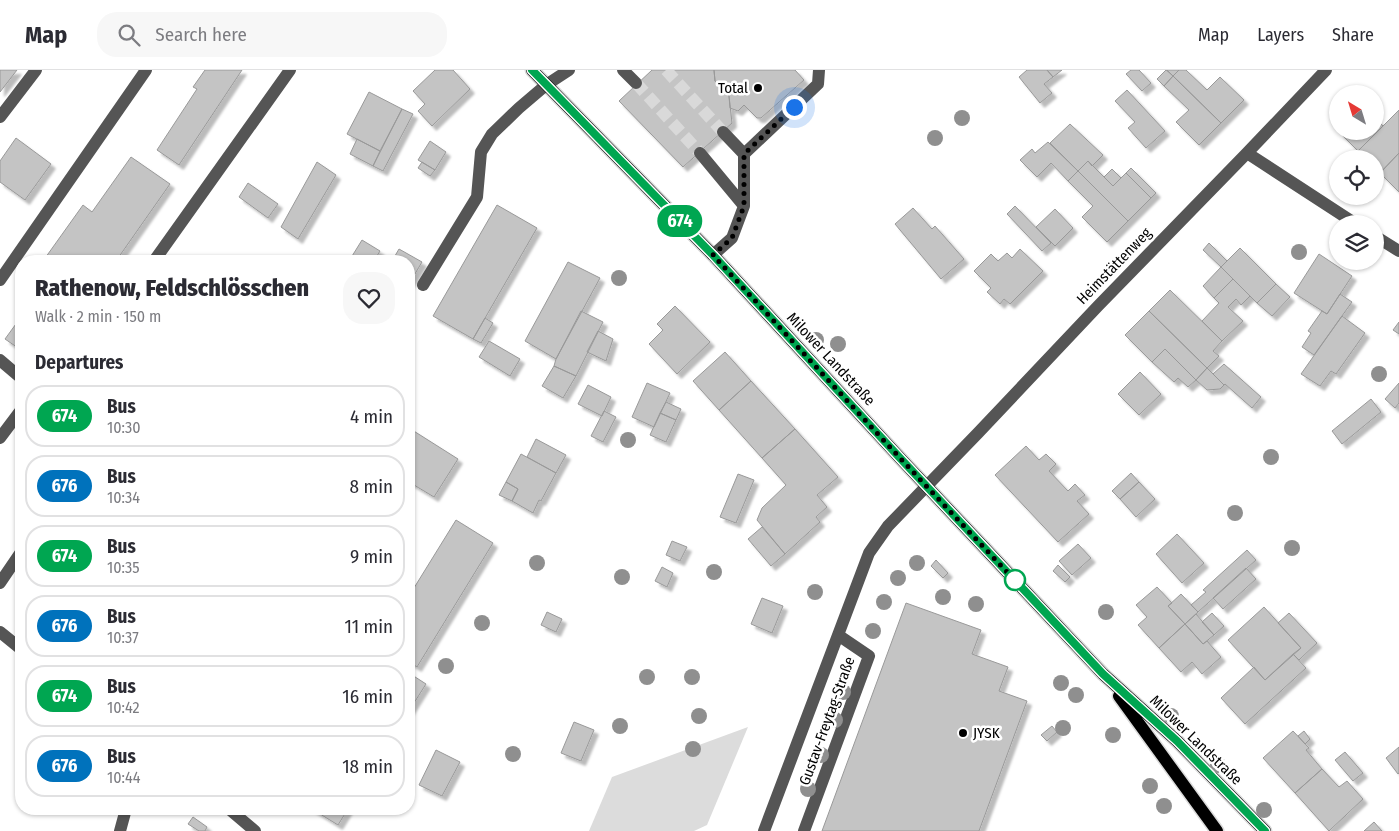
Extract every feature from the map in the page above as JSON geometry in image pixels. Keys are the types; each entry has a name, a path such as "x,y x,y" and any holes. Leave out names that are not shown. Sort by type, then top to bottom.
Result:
{"main road":[{"name":"Milower Landstraße","path":"532,70 713,255 1103,674 1177,741 1265,831"},
{"name":"Milower Landstraße","path":"1103,674 1217,831"}],"street":[{"path":"0,116 35,71 49,70"},
{"path":"17,255 146,70"},
{"path":"158,255 290,70"},
{"path":"423,285 476,197 481,152 492,134 546,85 569,70"},
{"path":"623,70 636,83"},
{"path":"744,154 818,84 819,70"},
{"name":"Heimstättenweg","path":"926,485 984,427 1326,70"},
{"path":"713,255 732,238 744,206 744,154 723,132"},
{"path":"700,152 744,206"},
{"path":"1248,153 1342,215"},
{"path":"1384,242 1399,252"},
{"path":"0,280 15,258"},
{"path":"0,360 15,373"},
{"path":"0,438 15,418"},
{"name":"Gustav-Freytag-Straße","path":"764,831 869,553 888,526 926,485"},
{"path":"0,583 15,561"},
{"path":"0,632 15,644"},
{"name":"Gustav-Freytag-Straße","path":"804,831 869,656 838,635"},
{"path":"120,831 124,815"},
{"path":"236,815 255,831"}],"shaded area":[{"path":"748,727 707,825 694,831 589,831 612,777"}],"building":[{"path":"0,70 17,70 0,92"},
{"path":"205,70 242,70 179,165 157,150 197,89 193,87"},
{"path":"435,70 453,70 470,89 432,126 418,111 425,104 413,91"},
{"path":"652,70 714,70 715,81 729,96 732,123 683,167 619,101"},
{"name":"Total","path":"714,70 795,70 804,80 761,118 757,118 744,105 738,111 730,108 729,96 715,81"},
{"path":"1027,70 1047,70 1053,77 1044,84 1052,93 1040,103 1019,77"},
{"path":"1047,70 1062,70 1053,77"},
{"path":"1131,70 1139,70 1151,83 1142,91 1126,74"},
{"path":"1166,70 1173,76 1164,86 1157,79"},
{"path":"1167,70 1179,70 1173,76"},
{"path":"1179,70 1186,70 1207,90 1220,77 1244,100 1221,123 1173,76"},
{"path":"1173,76 1221,123 1199,145 1176,122 1189,110 1164,86"},
{"path":"1127,90 1165,131 1146,148 1128,128 1135,122 1115,101"},
{"path":"369,92 402,109 380,151 347,134"},
{"path":"402,109 413,114 383,171 373,166"},
{"path":"1399,110 1399,153 1384,169 1384,150 1359,150 1369,140 1384,140 1384,125"},
{"path":"1070,124 1103,155 1092,166 1088,161 1078,171 1050,143"},
{"path":"16,138 51,164 25,200 0,182 0,161"},
{"path":"357,139 380,151 373,166 350,154"},
{"path":"1347,140 1369,140 1359,150"},
{"path":"430,141 446,152 435,170 418,160"},
{"path":"1048,142 1078,171 1068,181 1051,163 1037,177 1020,160 1032,149 1035,153"},
{"path":"1399,153 1399,192 1384,177 1384,169"},
{"path":"131,157 170,184 120,255 47,255 83,205 92,212"},
{"path":"1088,161 1113,186 1126,173 1151,198 1128,221 1078,171"},
{"path":"317,162 336,175 298,239 281,227"},
{"path":"422,162 435,170 430,176 418,168"},
{"path":"1131,168 1156,193 1151,198 1126,173"},
{"path":"1112,169 1121,178 1113,186 1104,177"},
{"path":"1078,171 1128,221 1107,242 1082,217 1093,206 1068,181"},
{"path":"248,183 278,204 268,218 239,197"},
{"path":"497,205 537,228 473,339 433,316"},
{"path":"1015,206 1051,243 1042,251 1007,214"},
{"path":"913,208 932,229 935,226 964,259 941,279 895,224"},
{"path":"1055,209 1073,228 1055,246 1036,227"},
{"path":"362,240 380,251 378,255 353,255"},
{"path":"1209,243 1227,261 1221,267 1203,250"},
{"path":"1240,248 1276,284 1257,303 1221,267"},
{"path":"399,249 410,255 396,255"},
{"path":"1020,249 1043,271 1010,304 1004,299 1000,304 987,292 991,288 974,271 991,254 998,261 1007,253 1012,258"},
{"path":"1319,254 1329,261 1329,270 1343,270 1352,276 1327,314 1294,293"},
{"path":"415,258 422,262 415,274"},
{"path":"568,262 600,278 556,359 525,341"},
{"path":"1221,267 1233,279 1214,298 1203,286"},
{"path":"1233,279 1250,296 1241,305 1236,299 1228,307 1243,321 1222,341 1202,321 1219,303 1214,298"},
{"path":"1276,284 1290,297 1272,316 1257,303"},
{"path":"1170,290 1222,341 1213,351 1219,356 1207,368 1149,311"},
{"path":"1340,294 1352,302 1314,355 1302,347 1311,333 1308,331 1322,311 1327,314"},
{"path":"675,306 710,342 677,374 649,344 663,330 657,324"},
{"path":"581,311 603,322 576,376 554,366"},
{"path":"1149,311 1207,368 1196,380 1165,349 1152,362 1125,335"},
{"path":"1342,316 1365,333 1336,374 1331,371 1320,386 1301,374"},
{"path":"485,318 493,323 481,343 473,339"},
{"path":"1399,322 1399,334 1393,330"},
{"path":"15,325 15,346 5,339"},
{"path":"598,331 613,339 606,361 587,352"},
{"path":"489,341 520,359 510,376 479,357"},
{"path":"1165,349 1196,380 1188,387 1178,378 1174,382 1152,362"},
{"path":"725,352 751,381 719,410 693,381"},
{"path":"1224,364 1261,397 1252,408 1213,374"},
{"path":"554,366 576,376 563,398 542,386"},
{"path":"1207,368 1224,385 1220,389 1207,390 1196,380"},
{"path":"1140,372 1161,394 1139,415 1118,394"},
{"path":"751,381 795,429 762,458 719,410"},
{"path":"647,383 670,393 654,427 632,417"},
{"path":"1399,383 1399,403 1395,408 1385,399"},
{"path":"588,385 611,397 602,416 578,404"},
{"path":"1371,399 1381,412 1342,444 1332,431"},
{"path":"666,402 681,409 676,420 660,413"},
{"path":"604,411 616,417 603,442 591,436"},
{"path":"660,413 676,420 666,442 650,435"},
{"path":"795,429 838,477 817,495 827,507 816,517 820,522 785,554 757,520 762,508 786,485 762,458"},
{"path":"415,432 458,459 434,497 415,486"},
{"path":"536,439 566,455 556,473 527,457"},
{"path":"1026,446 1039,460 1046,454 1056,464 1049,471 1068,491 1075,484 1085,495 1077,501 1089,514 1058,542 995,475"},
{"path":"521,454 556,473 533,513 512,501 518,489 506,482"},
{"path":"1131,473 1139,482 1120,499 1112,491"},
{"path":"738,474 754,480 736,523 720,517"},
{"path":"506,482 518,489 512,501 499,495"},
{"path":"1139,482 1155,499 1136,517 1120,499"},
{"path":"456,520 493,543 417,667 415,666 415,586"},
{"path":"762,527 785,554 771,566 748,539"},
{"path":"1177,534 1204,563 1182,583 1156,554"},
{"path":"672,541 687,547 680,561 666,555"},
{"path":"1078,544 1091,558 1072,575 1059,561"},
{"path":"1247,550 1256,560 1198,612 1191,605 1206,592 1203,590"},
{"path":"936,560 948,573 943,578 931,566"},
{"path":"1058,565 1070,577 1065,582 1053,571"},
{"path":"662,567 673,573 667,587 655,581"},
{"path":"1246,568 1256,579 1223,609 1213,598"},
{"path":"1157,587 1172,603 1168,606 1185,624 1159,648 1138,625 1147,617 1136,605"},
{"path":"1181,594 1198,612 1185,624 1168,606"},
{"path":"762,598 783,606 772,633 751,624"},
{"path":"906,603 981,630 972,654 1008,667 999,691 1027,701 979,831 822,831"},
{"path":"1264,607 1301,648 1265,680 1228,640"},
{"path":"547,612 562,619 556,632 541,625"},
{"path":"1212,613 1224,626 1214,635 1202,622"},
{"path":"1289,613 1317,643 1299,660 1293,654 1301,648 1278,623"},
{"path":"1196,614 1214,635 1203,644 1185,624"},
{"path":"1185,624 1203,644 1207,641 1221,657 1202,674 1192,662 1181,672 1159,648"},
{"path":"1293,654 1306,668 1245,724 1221,698 1254,667 1265,680"},
{"path":"415,677 426,684 415,701"},
{"path":"574,722 594,730 581,761 561,753"},
{"path":"1052,726 1057,732 1047,741 1041,735"},
{"path":"1293,731 1309,748 1306,750 1322,769 1295,793 1263,758"},
{"path":"1304,731 1310,739 1305,744 1298,736"},
{"path":"1399,747 1399,773 1398,774 1386,758"},
{"path":"436,750 460,762 442,796 419,785"},
{"path":"1345,752 1363,773 1353,781 1335,760"},
{"path":"1322,769 1339,787 1347,781 1363,799 1329,831 1295,793"},
{"path":"322,815 344,815 338,825"},
{"path":"193,817 207,827 205,831 199,831 188,824"},
{"path":"1374,822 1382,831 1364,831"}],"tunnel":[{"path":"666,70 723,132"},
{"path":"636,83 700,153"}],"bus line":[{"name":"674","path":"532,70 713,255 1103,674 1177,741 1265,831"}],"place":[{"name":"Total","path":"758,88"},
{"name":"JYSK","path":"963,733"}],"route":[{"path":"794,107 744,154 744,206 732,238 713,255 1021,587 1015,580"}]}
